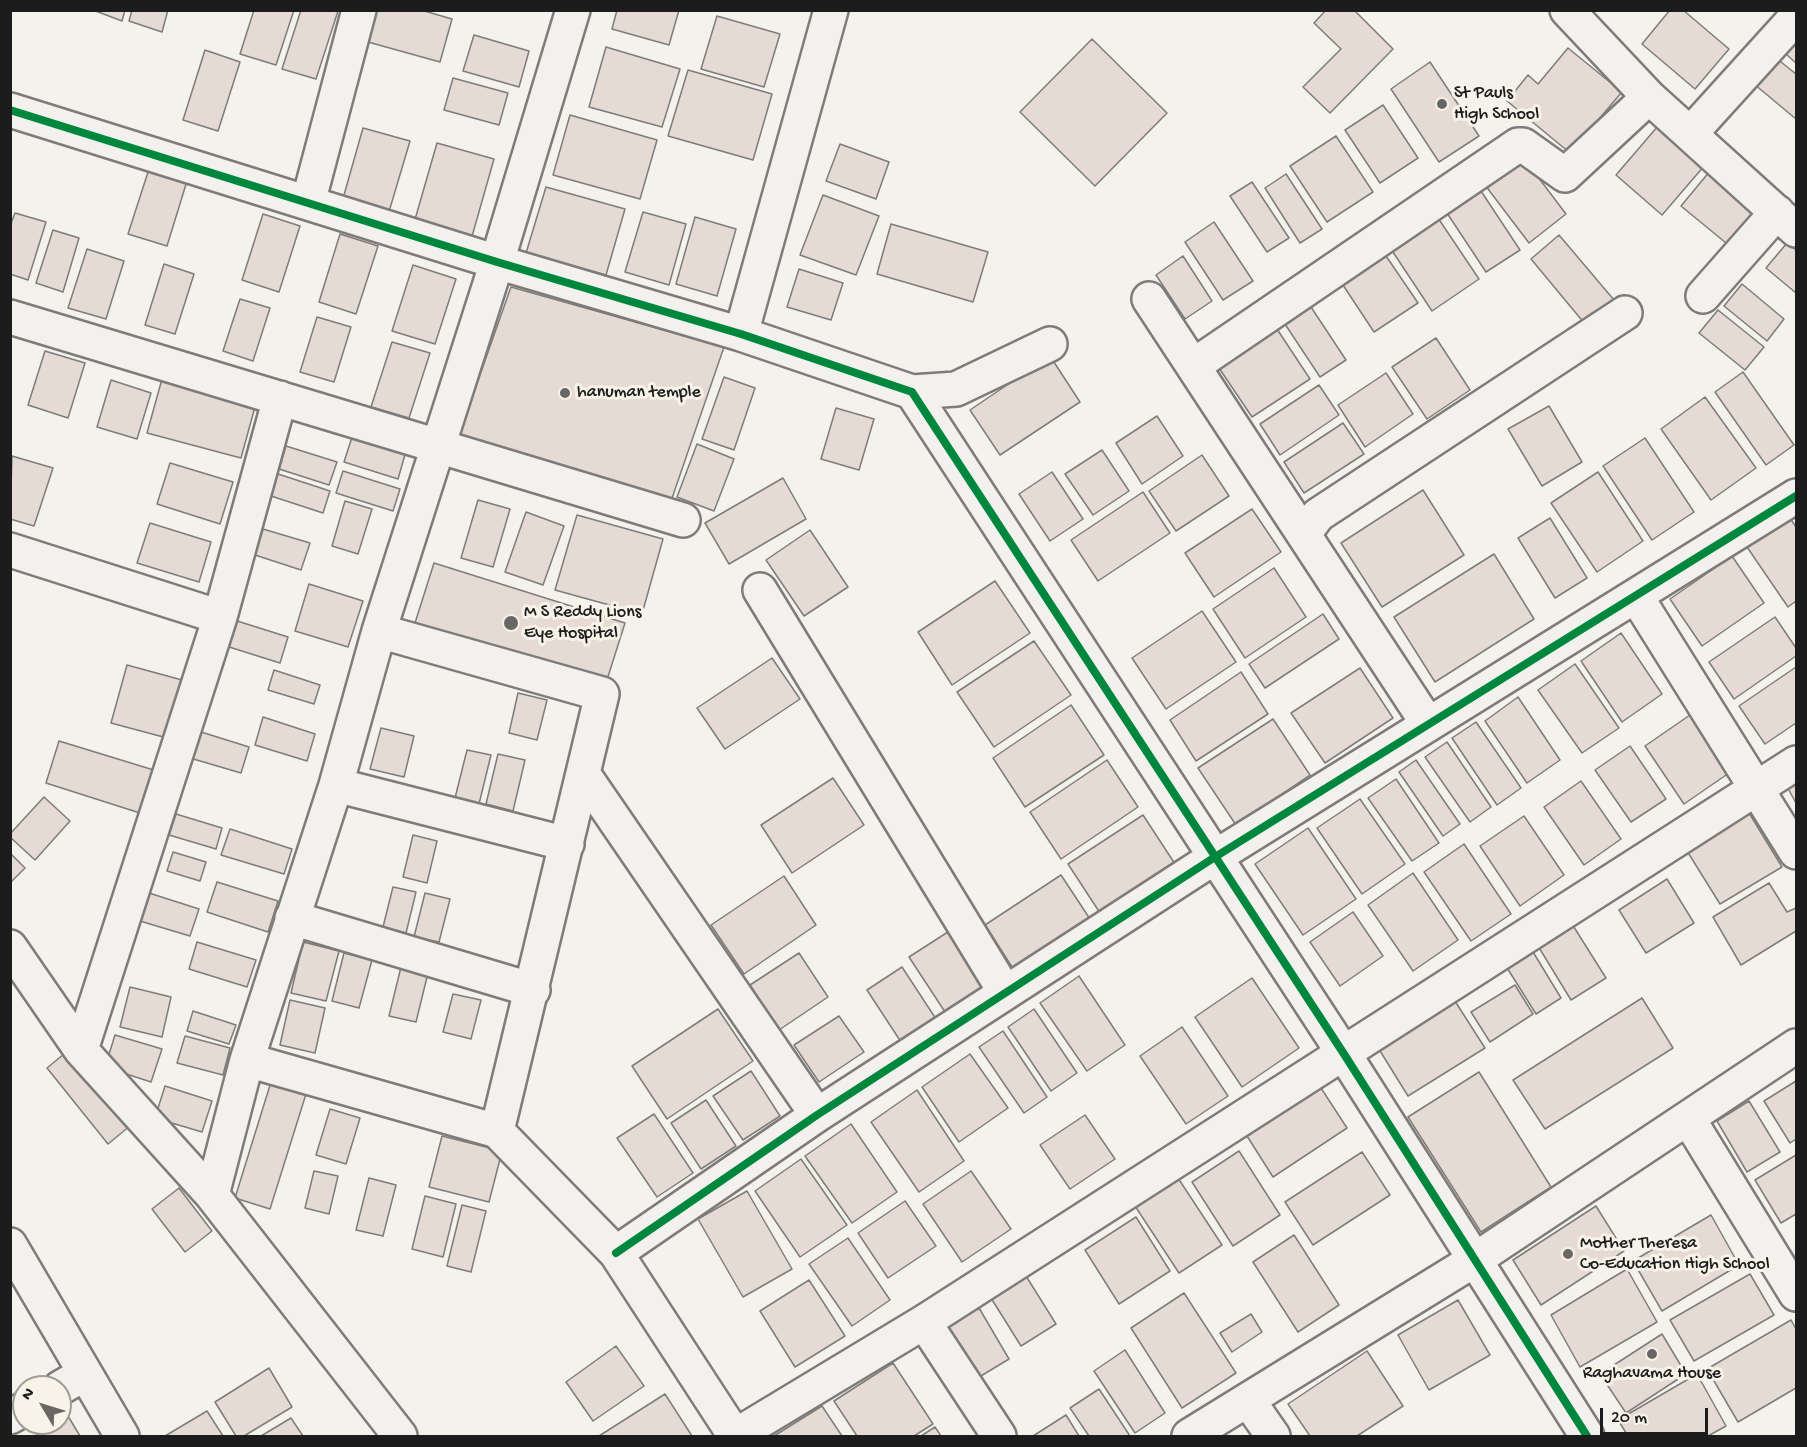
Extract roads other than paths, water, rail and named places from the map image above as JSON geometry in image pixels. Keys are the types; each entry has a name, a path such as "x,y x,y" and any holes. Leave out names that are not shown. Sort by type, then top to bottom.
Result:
{"street":[{"path":"308,203 358,10"},
{"path":"212,1195 247,1060 336,785 379,631 497,262 573,10"},
{"path":"741,334 831,10"},
{"path":"1567,10 1649,97 1787,221 1703,296"},
{"path":"1690,134 1797,17"},
{"path":"1193,366 1518,145 1523,145 1565,176 1649,97"},
{"path":"10,110 497,262 741,334 912,392 956,389 1050,344"},
{"path":"1149,299 1428,724"},
{"path":"1304,534 1318,515 1625,313"},
{"path":"10,317 683,520"},
{"path":"912,392 1344,1053 1587,1437"},
{"path":"81,1050 220,617 280,398"},
{"path":"616,1253 817,1115 1215,856 1797,496"},
{"path":"10,550 220,617"},
{"path":"760,590 1005,993"},
{"path":"1636,596 1797,852"},
{"path":"379,631 602,694 533,990 497,1131"},
{"path":"247,1060 497,1131 616,1253 735,1437 924,1322 1797,763"},
{"path":"584,775 817,1115"},
{"path":"336,785 567,844"},
{"path":"292,918 533,990"},
{"path":"10,947 81,1050 212,1195 400,1437"},
{"path":"1189,1437 1476,1259 1797,1046"},
{"path":"1688,1118 1797,1294"},
{"path":"10,1245 69,1375"},
{"path":"924,1322 999,1437"},
{"path":"72,1381 122,1437"},
{"path":"1248,1400 1273,1437"}],"place":[{"name":"St Pauls High School","path":"1442,104"},
{"name":"hanuman temple","path":"565,393"},
{"name":"M S Reddy Lions Eye Hospital","path":"511,623"},
{"name":"Mother Theresa Co-Education High School","path":"1568,1254"},
{"name":"Raghavama House","path":"1652,1354"}]}
